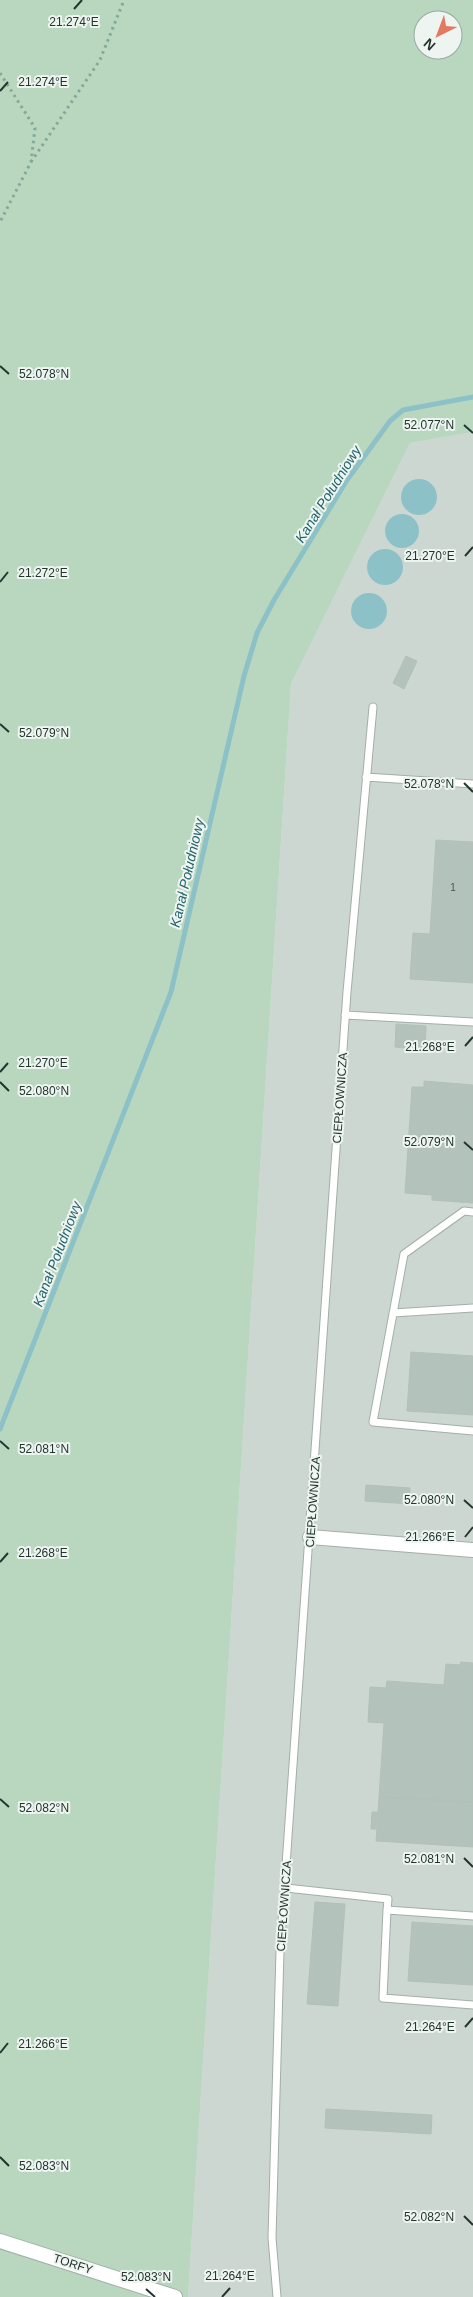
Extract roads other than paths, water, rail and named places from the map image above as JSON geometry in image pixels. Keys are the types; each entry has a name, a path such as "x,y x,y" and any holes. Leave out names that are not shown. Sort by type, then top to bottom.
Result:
{"street":[{"path":"310,1537 473,1550"},
{"name":"TORFY","path":"0,2241 175,2297"}],"lane":[{"name":"CIEPŁOWNICZA","path":"277,2297 272,2238 280,1951 286,1888 345,1015 372,707"},
{"path":"366,777 473,784"},
{"path":"345,1015 473,1022"},
{"path":"473,1212 464,1211 404,1254 373,1422 473,1431"},
{"path":"393,1313 473,1308"},
{"path":"286,1888 388,1899 383,1998 473,2005"},
{"path":"387,1910 473,1916"}],"water":[{"path":"419,479 426,480 432,484 436,490 436,504 432,510 426,514 419,515 412,514 406,510 402,504 401,497 402,490 406,484 412,480"},
{"path":"402,514 409,515 414,519 418,524 418,538 414,543 409,547 402,548 395,547 390,543 386,538 385,531 386,524 390,519 395,515"},
{"path":"385,549 392,550 398,554 402,560 402,574 398,580 392,584 385,585 378,584 372,580 368,574 367,567 368,560 372,554 378,550"},
{"path":"369,593 376,594 382,598 386,604 386,618 382,624 376,628 369,629 362,628 356,624 352,618 351,611 352,604 356,598 362,594"}],"waterway":[{"name":"Kanał Południowy","path":"0,1429 171,992 244,676 257,633 274,600 347,480 390,421 403,410 473,397"}]}
